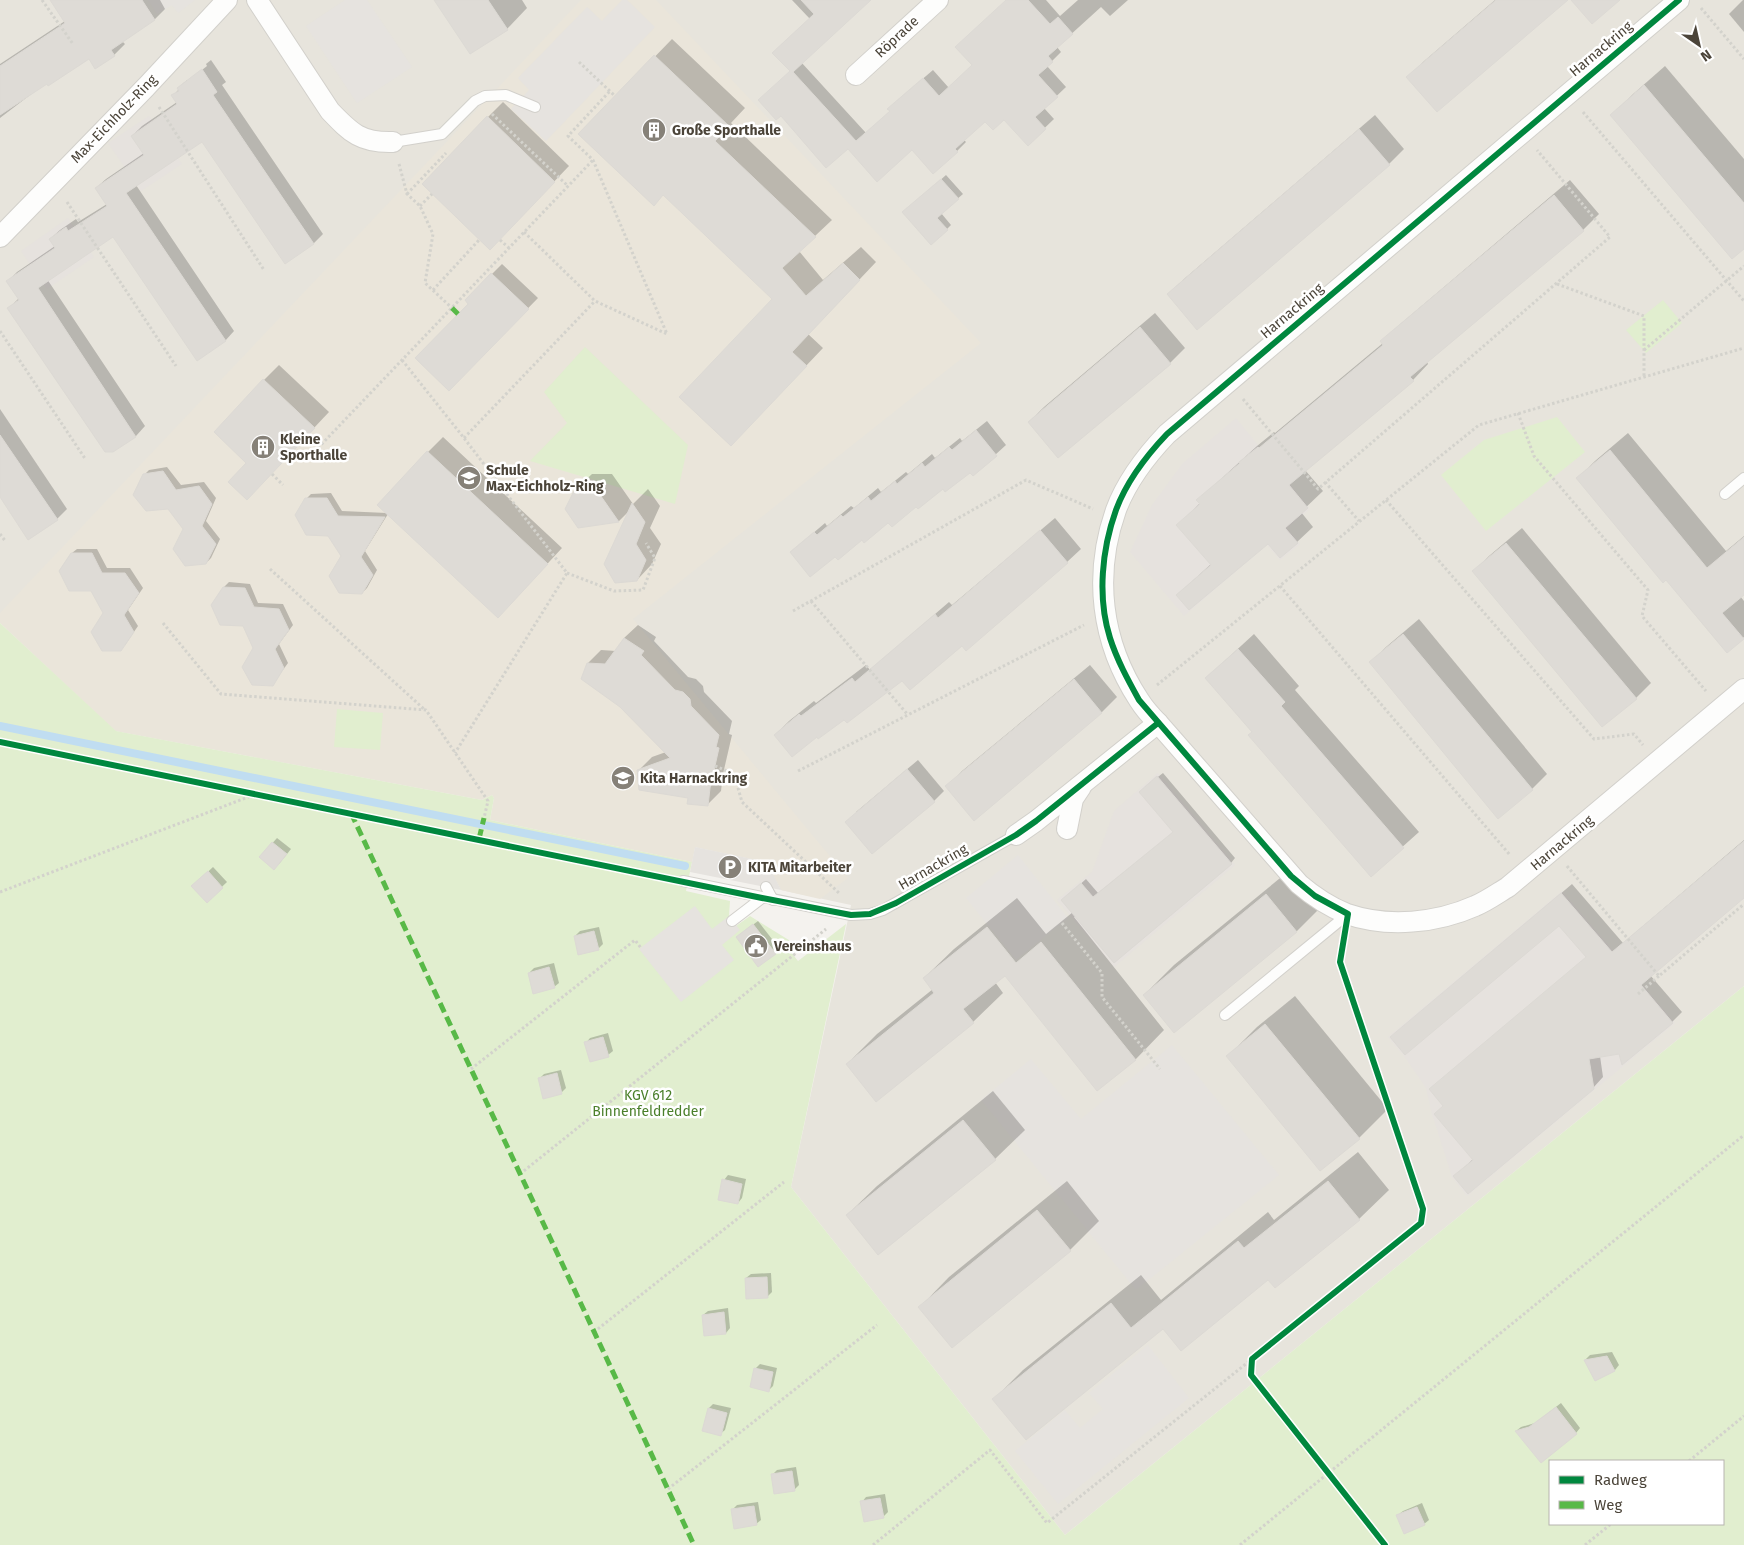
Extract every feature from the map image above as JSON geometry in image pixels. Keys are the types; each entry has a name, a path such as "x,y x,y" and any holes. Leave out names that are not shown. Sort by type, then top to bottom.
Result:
{"street":[{"name":"Max-Eichholz-Ring","path":"0,237 146,87 227,0"},
{"path":"257,0 330,111 345,127 362,138 376,142 393,142"},
{"name":"Röprade","path":"856,75 938,0"},
{"name":"Harnackring","path":"1679,0 1184,419 1152,451 1135,475 1117,508 1110,531 1104,564 1102,592 1104,614 1122,669 1139,700 1291,876 1314,896 1348,914 1392,922 1435,918 1460,912 1475,906 1508,887 1744,688"},
{"name":"Harnackring","path":"1016,835 1158,723"},
{"name":"Harnackring","path":"1067,829 1073,799 1088,780"}],"lane":[{"path":"393,142 442,134 475,101 485,96 506,95 535,107"},
{"path":"1725,494 1744,478"},
{"name":"Harnackring","path":"683,881 701,880 768,899 857,916 883,910 1016,835"},
{"path":"732,921 768,899 766,887"},
{"path":"1224,1015 1348,914"}],"path":[{"path":"42,0 73,44"},
{"path":"1701,7 1744,59"},
{"path":"579,62 615,96"},
{"path":"146,87 264,270"},
{"path":"524,232 595,301 667,334 593,160 568,136 610,91"},
{"path":"1568,94 1744,301"},
{"path":"487,110 568,186"},
{"path":"1228,382 1318,489 1610,237 1522,133"},
{"path":"393,142 407,194 420,206 432,234 425,283 452,308"},
{"path":"407,194 428,175 446,152"},
{"path":"318,448 593,160"},
{"path":"54,182 176,366"},
{"path":"420,206 432,194"},
{"path":"433,290 479,240"},
{"path":"500,240 509,248"},
{"path":"1644,350 1744,266"},
{"path":"1556,284 1644,316 1644,377"},
{"path":"464,438 595,301"},
{"path":"0,331 86,460"},
{"path":"1139,700 1478,425 1744,348"},
{"path":"402,360 567,573 614,591 643,590 655,558 646,543"},
{"path":"1518,413 1534,456 1648,590 1642,616 1721,708"},
{"path":"272,474 283,485"},
{"path":"793,611 1026,480 1114,518"},
{"path":"1326,482 1359,522"},
{"path":"1386,500 1594,739 1634,734 1657,762"},
{"path":"0,534 6,542"},
{"path":"270,569 426,710 488,802 484,818"},
{"path":"455,753 567,573"},
{"path":"1280,586 1525,874"},
{"path":"811,601 908,715"},
{"path":"798,771 1104,614"},
{"path":"163,623 220,694 426,710"},
{"path":"715,766 734,774 742,802 834,888"},
{"path":"0,892 256,794"},
{"path":"1554,850 1659,976"},
{"path":"1638,994 1744,904"},
{"path":"520,1174 845,914"},
{"path":"1062,923 1102,973 1102,997 1160,1069"},
{"path":"471,1069 635,940 641,948"},
{"path":"1240,1545 1744,1135"},
{"path":"594,1332 784,1182"},
{"path":"668,1489 878,1325"},
{"path":"873,1545 990,1450 1047,1523 1252,1359"},
{"path":"1690,1460 1744,1416"},
{"path":"1585,1545 1610,1525"}],"shaded area":[{"path":"0,0 1744,0 1744,986 1065,1535 791,1187 851,905 781,890 766,862 695,847 692,862 0,623"},
{"path":"148,0 195,0 178,13 172,5 157,14"},
{"path":"345,0 367,0 412,67 357,103 306,26"},
{"name":"Schule Max-Eichholz-Ring","path":"581,0 656,0 981,343 633,619 848,878 820,899 781,890 766,862 695,847 692,862 490,820 494,798 492,795 482,800 115,731 0,623 0,613"},
{"path":"622,0 627,0 655,27 546,141 511,109 529,90 518,78 587,7 602,21"},
{"path":"149,116 182,164 141,191 108,143"},
{"path":"68,218 94,257 47,289 21,251"},
{"path":"1236,418 1310,509 1287,528 1300,544 1280,560 1267,545 1184,616 1130,552 1152,505 1182,464"},
{"path":"1158,773 1235,865 1114,967 1057,900 1092,872 1114,811"},
{"name":"KITA Mitarbeiter","path":"695,847 767,862 781,890 690,872"},
{"path":"1018,855 1068,918 1016,960 966,898"},
{"path":"1562,891 1675,1023 1467,1196 1452,1177 1432,1114 1426,1088 1388,1037"},
{"path":"695,906 712,929 729,916 740,930 722,945 734,960 681,1002 639,949"},
{"path":"1172,1045 1279,1175 1136,1290 981,1100 1031,1059 1081,1119"},
{"path":"1148,1345 1189,1398 1058,1504 1015,1451 1065,1410 1080,1428 1103,1409 1089,1393"}],"green space":[{"path":"1663,300 1682,323 1646,353 1626,330"},
{"path":"585,347 688,445 675,504 530,461 567,423 544,392"},
{"path":"1557,417 1585,452 1486,531 1441,475 1484,440"},
{"name":"KGV 612 Binnenfeldredder","path":"0,623 116,731 482,800 492,795 494,798 490,820 692,862 686,891 730,901 729,916 736,926 750,916 797,945 790,951 798,961 846,924 791,1187 1065,1535 1744,986 1744,1545 0,1545"},
{"path":"337,709 383,713 380,750 334,747"}],"building":[{"path":"50,0 142,0 155,20 111,50 115,56 95,69 89,59 0,115 0,66 65,23"},
{"path":"434,0 488,0 508,30 470,54"},
{"path":"801,0 871,0 793,72 856,141 890,111 887,109 923,78 939,96 972,65 955,47 1006,0 1028,0 1050,24 1058,17 1073,34 1048,56 1053,62 1038,75 1058,97 1035,117 1046,129 1028,146 1004,120 993,130 985,122 955,149 958,152 933,174 912,150 877,182 848,149 826,168 781,116 776,120 758,100 790,71 772,53 814,14"},
{"path":"1496,0 1568,0 1437,112 1406,77"},
{"path":"1571,0 1620,0 1592,24"},
{"path":"654,55 729,126 715,141 816,237 782,268 806,296 843,263 860,280 792,352 807,366 731,446 679,397 772,299 663,195 654,206 578,134"},
{"path":"202,69 217,92 213,95 314,244 285,264 202,142 126,193 226,341 197,361 113,237 38,288 136,437 113,452 105,452 7,308 19,300 6,281 55,248 49,239 66,227 68,231 107,206 95,188 144,155 131,136 177,104 171,95 179,91 177,88"},
{"path":"1644,85 1744,203 1744,249 1732,259 1610,115"},
{"path":"487,116 555,182 490,250 422,184"},
{"path":"1359,129 1390,165 1197,330 1167,294"},
{"path":"941,179 959,199 937,218 948,230 931,245 902,212"},
{"path":"1554,195 1584,231 1410,377 1414,381 1289,485 1308,508 1285,528 1298,543 1280,558 1268,544 1189,610 1176,595 1211,565 1176,525 1200,504 1196,500 1239,462 1259,448 1383,345 1380,341"},
{"path":"491,273 529,309 449,391 415,358 468,304 465,300"},
{"path":"1140,327 1171,364 1058,458 1028,422"},
{"name":"Kleine Sporthalle","path":"263,379 315,428 247,500 228,482 246,463 214,432"},
{"path":"976,430 997,456 973,476 970,473 945,492 943,489 918,509 916,507 892,527 888,523 864,543 862,540 838,560 835,557 810,577 790,552 814,532 817,535 841,515 843,517 868,497 871,501 895,481 897,484 922,463 925,467 949,447 952,450"},
{"path":"0,435 58,520 28,540 0,497"},
{"path":"1610,450 1707,568 1744,537 1744,595 1722,613 1744,639 1727,653 1666,580 1663,583 1576,478"},
{"path":"427,451 548,564 498,618 377,505"},
{"path":"163,471 176,490 199,486 212,504 202,526 216,544 206,564 185,566 173,549 183,529 168,509 146,511 133,495 143,474"},
{"path":"575,489 596,489 619,522 578,528 565,509"},
{"path":"305,498 327,498 338,516 385,517 361,557 373,575 362,594 339,593 329,576 341,556 328,536 306,535 295,515"},
{"path":"632,503 645,522 636,544 646,560 637,581 615,583 604,564"},
{"path":"1040,530 1068,563 966,651 962,646 910,690 902,681 847,723 844,720 818,739 817,737 792,757 774,735 799,714 801,716 852,678 855,682 935,614 938,618"},
{"path":"1506,543 1637,699 1602,727 1472,571"},
{"path":"71,553 92,553 102,573 125,573 139,593 124,615 134,632 121,651 102,651 91,632 103,613 91,591 69,591 59,571"},
{"path":"223,587 245,588 254,607 279,609 289,630 275,649 284,668 273,686 252,685 242,667 253,648 243,626 220,625 211,605"},
{"path":"1403,634 1533,790 1498,819 1369,662"},
{"path":"624,638 644,651 641,655 675,690 683,692 690,699 691,706 719,735 716,747 719,748 708,806 687,804 688,798 639,790 637,770 670,758 620,707 581,679 587,663 605,664"},
{"path":"1238,649 1285,702 1281,706 1404,848 1371,877 1248,735 1252,732 1205,678"},
{"path":"1074,679 1102,713 974,821 945,786"},
{"path":"907,769 935,802 872,854 845,822"},
{"path":"1157,776 1232,864 1114,963 1061,900 1081,883 1093,897 1173,832 1139,792"},
{"path":"1744,841 1744,898 1641,985 1673,1023 1622,1065 1619,1054 1589,1059 1594,1089 1468,1194 1453,1176 1473,1160 1434,1114 1443,1106 1429,1089 1586,957 1559,926 1405,1055 1390,1037 1561,893 1612,952"},
{"path":"272,842 287,854 274,870 259,857"},
{"path":"208,871 223,888 207,903 191,886"},
{"path":"1266,894 1297,932 1174,1033 1143,995"},
{"name":"Vereinshaus","path":"753,924 776,954 758,967 736,937"},
{"path":"987,927 1016,963 1041,942 1136,1060 1097,1091 1005,976 963,1009 974,1023 876,1102 846,1064 934,993 923,978"},
{"path":"594,931 599,950 578,955 574,936"},
{"path":"549,967 555,988 533,994 528,973"},
{"path":"1265,1024 1360,1139 1320,1171 1226,1056"},
{"path":"603,1037 609,1057 590,1062 584,1042"},
{"path":"557,1073 562,1094 543,1099 538,1078"},
{"path":"963,1120 996,1160 878,1255 846,1215"},
{"path":"722,1179 742,1184 738,1204 718,1200"},
{"path":"1328,1181 1360,1220 1275,1288 1268,1280 1181,1351 1163,1329 1026,1440 992,1399 1111,1303 1131,1328 1238,1241 1244,1248"},
{"path":"1037,1210 1071,1251 952,1348 918,1307"},
{"path":"767,1277 768,1298 746,1299 745,1278"},
{"path":"724,1312 726,1334 704,1336 702,1315"},
{"path":"1607,1356 1615,1371 1595,1381 1584,1360"},
{"path":"754,1368 773,1372 769,1392 750,1387"},
{"path":"1556,1407 1577,1434 1541,1463 1515,1431 1529,1427"},
{"path":"708,1408 727,1413 721,1436 702,1431"},
{"path":"792,1471 795,1491 774,1494 771,1474"},
{"path":"880,1498 884,1518 864,1522 860,1501"},
{"path":"754,1506 757,1525 734,1529 731,1509"},
{"path":"1417,1507 1425,1525 1404,1534 1396,1515"}],"waterway":[{"path":"0,726 685,866"}],"marked path":[{"path":"452,308 458,314"},
{"path":"351,813 694,1545"},
{"path":"479,839 484,818"}],"cycle path":[{"path":"1385,1545 1251,1375 1252,1359 1421,1223 1423,1209 1340,962 1348,914 1315,896 1291,876 1139,700 1116,654 1106,622 1102,590 1107,541 1116,510 1125,490 1145,460 1167,434 1679,0"},
{"path":"0,742 851,915 870,914 896,903 1016,835 1158,723"}],"place":[{"name":"Große Sporthalle","path":"654,130"},
{"name":"Kleine Sporthalle","path":"263,447"},
{"name":"Schule Max-Eichholz-Ring","path":"469,478"},
{"name":"Kita Harnackring","path":"623,778"},
{"name":"KITA Mitarbeiter","path":"730,867"},
{"name":"Vereinshaus","path":"756,946"}]}
